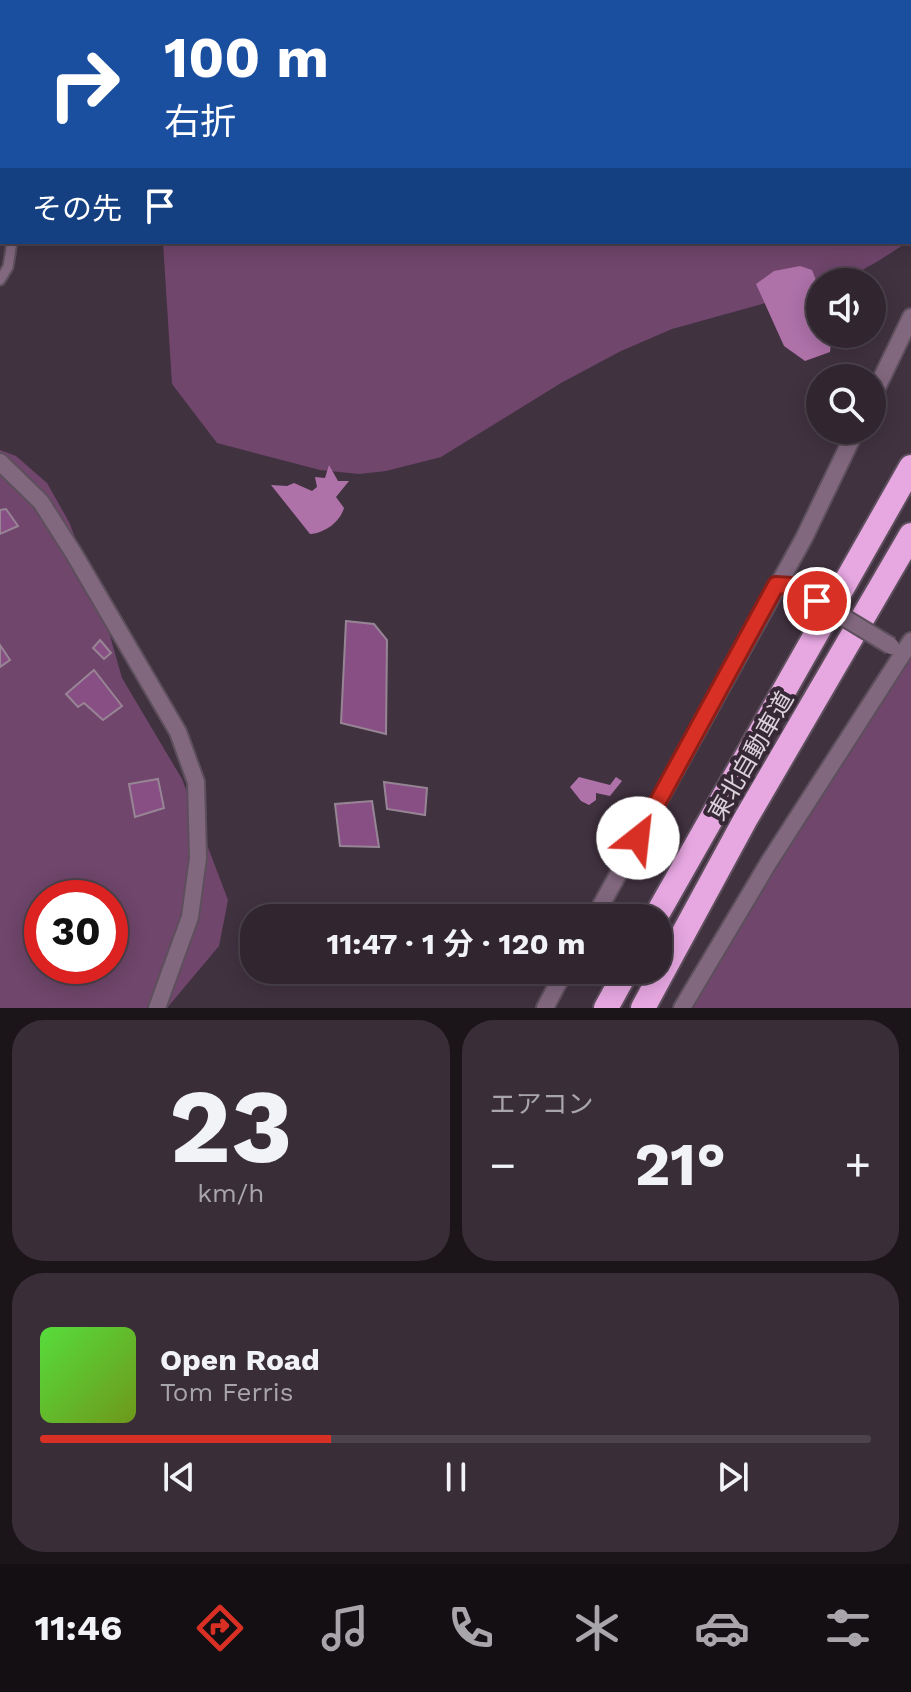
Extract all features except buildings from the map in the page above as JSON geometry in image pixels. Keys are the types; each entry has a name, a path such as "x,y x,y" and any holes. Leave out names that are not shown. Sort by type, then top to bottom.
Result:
{"highway":[{"name":"東北自動車道","path":"663,904 911,467"},
{"name":"東北自動車道","path":"643,1008 745,820 911,535"},
{"path":"606,1008 619,984"}],"street":[{"path":"886,369 911,317"},
{"path":"602,904 784,586 849,444"},
{"path":"0,462 41,502 74,554 178,732 196,782 198,858 190,917 157,1008"},
{"path":"784,586 896,651"},
{"path":"682,1008 896,651 911,641"},
{"path":"545,1008 558,984"}],"lane":[{"path":"0,280 8,267 12,244"}],"shaded area":[{"path":"163,244 905,244 866,268 806,268 806,292 672,329 621,351 561,383 441,457 386,471 359,474 320,470 217,443 172,384"},
{"path":"800,266 806,268 806,348 830,348 830,352 805,361 784,346 756,284 774,271"},
{"path":"0,450 16,456 47,483 69,522 100,601 122,678 182,779 228,900 219,946 167,1008 0,1008"},
{"path":"329,465 338,481 349,481 336,497 344,508 331,526 310,534 271,485 294,483 312,491 317,487 315,477 325,478"},
{"path":"911,652 911,1008 688,1008 770,870"},
{"path":"579,777 610,785 616,777 622,781 610,796 596,793 596,800 589,805 581,801 570,787"}],"route":[{"path":"638,838 776,585 792,586 817,601"}]}
